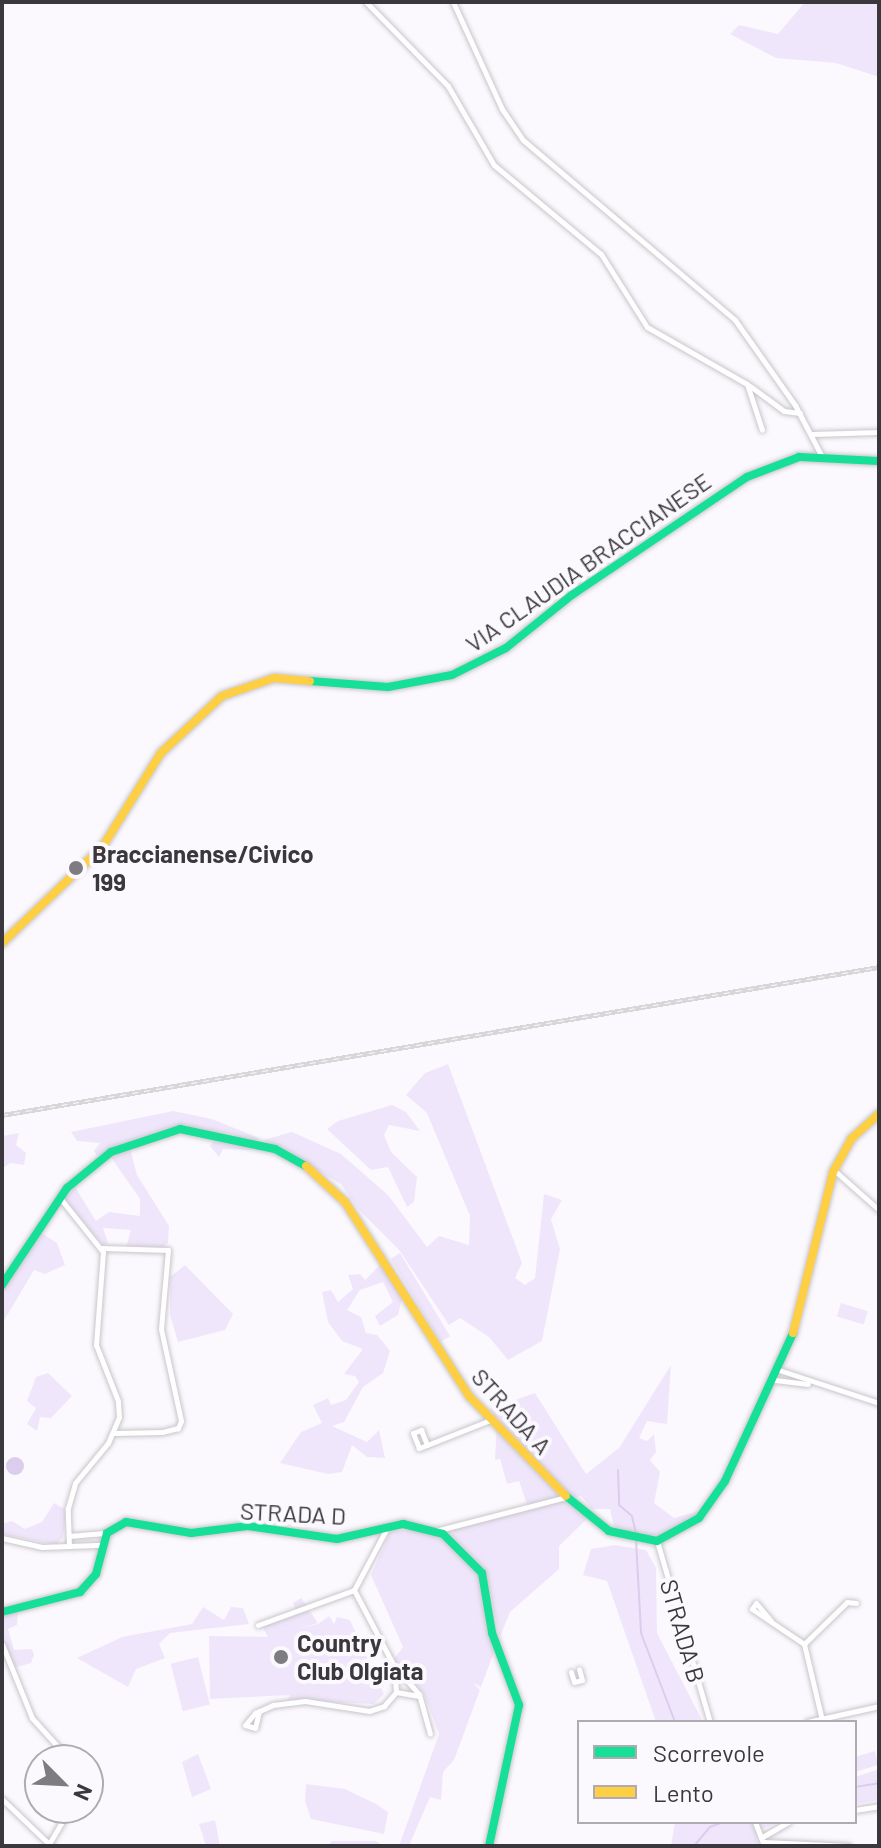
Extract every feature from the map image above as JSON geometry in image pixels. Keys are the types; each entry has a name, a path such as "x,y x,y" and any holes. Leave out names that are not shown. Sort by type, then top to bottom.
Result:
{"street":[{"path":"366,2 448,86 494,165 601,254 647,327 747,384 782,410 800,413"},
{"path":"453,2 502,109 523,140 735,320 800,413 821,455"},
{"path":"747,384 762,430"},
{"path":"812,434 879,432"},
{"name":"VIA CLAUDIA BRACCIANESE","path":"2,943 103,846 161,753 222,696 274,678 388,687 461,672 506,648 720,493 771,465 821,455 879,461"},
{"path":"657,1541 685,1529 710,1506 775,1380 801,1313 834,1170 851,1139 879,1114"},
{"name":"STRADA A","path":"2,1285 60,1198 104,1156 165,1132 225,1135 287,1155 313,1170 352,1210 452,1372 490,1420 566,1497 601,1526 636,1540 657,1541"},
{"path":"834,1170 879,1210"},
{"path":"60,1198 102,1248 105,1269 96,1345 118,1401 114,1433 75,1483 69,1546"},
{"path":"102,1248 168,1250 161,1332 181,1419 178,1428 162,1432 114,1433"},
{"path":"779,1370 813,1384 879,1403"},
{"path":"775,1380 813,1384"},
{"path":"427,1445 490,1420"},
{"name":"STRADA D","path":"435,1531 566,1497"},
{"name":"STRADA D","path":"107,1533 131,1521 186,1533 248,1526 337,1539 407,1524 435,1531 465,1552 482,1573 492,1633 519,1705 489,1846"},
{"path":"258,1625 354,1590 387,1527"},
{"path":"2,1612 80,1592 96,1574 107,1533 69,1536"},
{"path":"2,1538 42,1547 103,1545"},
{"name":"STRADA B","path":"657,1541 709,1720"},
{"path":"354,1590 394,1666 420,1697 430,1734"},
{"path":"804,1644 847,1602 856,1603"},
{"path":"771,1622 804,1644 821,1716"},
{"path":"2,1644 32,1718 56,1744"},
{"path":"394,1666 396,1692"},
{"path":"571,1672 574,1682 582,1680 579,1669"},
{"path":"259,1711 305,1701 369,1711 384,1706 396,1692 412,1690"},
{"path":"812,1720 879,1706"},
{"path":"2,1799 50,1845 61,1824"},
{"path":"857,1810 879,1806"},
{"path":"764,1841 785,1824"},
{"path":"764,1841 849,1846"}],"shaded area":[{"path":"805,2 879,2 879,77 836,63 776,58 730,34 739,25 778,34"},
{"path":"448,1064 522,1263 515,1278 525,1285 535,1278 544,1194 562,1200 551,1219 560,1249 542,1341 508,1360 489,1337 460,1318 449,1325 400,1251 359,1210 341,1184 264,1140 292,1132 341,1154 388,1195 427,1247 439,1236 469,1245 470,1216 427,1113 406,1095 425,1073"},
{"path":"392,1105 406,1112 420,1131 389,1125 384,1135 391,1152 417,1177 414,1202 407,1207 388,1167 371,1170 327,1129 338,1121"},
{"path":"173,1111 212,1119 259,1138 251,1150 223,1149 219,1157 210,1146 215,1139 235,1140 235,1134 178,1128 97,1156 94,1151 100,1143 77,1141 71,1132"},
{"path":"19,1133 16,1145 26,1153 24,1165 10,1163 2,1169 2,1136"},
{"path":"130,1149 137,1175 169,1226 168,1243 160,1251 125,1251 131,1230 103,1228 108,1243 103,1245 64,1199 75,1187 96,1221 109,1212 140,1216 140,1199 110,1156"},
{"path":"40,1232 57,1243 65,1265 45,1274 34,1270 2,1324 2,1290"},
{"path":"400,1253 450,1336 441,1342 391,1259"},
{"path":"381,1264 403,1295 398,1315 380,1326 375,1316 393,1302 383,1282 360,1290 347,1310 361,1317 366,1333 377,1335 390,1351 383,1373 363,1387 344,1422 332,1426 367,1442 379,1430 385,1458 367,1457 352,1445 342,1472 328,1474 280,1463 301,1432 322,1423 313,1405 328,1398 331,1405 346,1400 359,1382 355,1376 344,1374 363,1349 342,1341 328,1322 322,1292 331,1290 338,1302 353,1289 348,1275 360,1274 365,1280"},
{"path":"185,1265 233,1314 225,1330 178,1342 170,1315 170,1277"},
{"path":"841,1303 868,1311 864,1325 837,1316"},
{"path":"671,1365 667,1424 647,1421 639,1438 647,1441 654,1434 656,1452 650,1460 660,1472 654,1503 674,1518 703,1510 685,1526 664,1535 627,1535 614,1527 610,1509 592,1509 581,1496 528,1507 519,1481 507,1484 500,1459 495,1460 497,1422 490,1409 535,1393 586,1474 619,1448"},
{"path":"48,1373 72,1396 51,1418 40,1417 37,1431 27,1424 36,1408 27,1401 36,1377"},
{"path":"11,1457 19,1457 24,1466 22,1473 11,1475 6,1470 6,1462"},
{"path":"569,1499 588,1518 559,1546 559,1569 510,1612 500,1637 485,1569 452,1535 453,1530"},
{"path":"54,1503 66,1510 63,1538 56,1545 2,1534 2,1524 12,1521 25,1529 42,1522"},
{"path":"411,1530 437,1534 481,1578 487,1631 496,1647 481,1687 473,1683 480,1690 454,1760 443,1772 441,1800 430,1797 409,1846 399,1846 439,1734 424,1694 394,1659 403,1647 371,1575 390,1532"},
{"path":"615,1545 646,1550 656,1568 657,1633 702,1720 655,1720 607,1581 583,1575 591,1549"},
{"name":"Country Club Olgiata","path":"301,1598 318,1623 298,1629 318,1624 329,1616 334,1624 337,1617 350,1620 384,1694 374,1704 287,1700 290,1695 210,1699 209,1636 268,1637 262,1626 284,1613 298,1614 293,1603"},
{"path":"203,1607 224,1620 231,1607 243,1608 249,1624 170,1633 159,1644 165,1658 136,1669 128,1687 77,1658 122,1637 192,1624"},
{"path":"18,1611 17,1625 8,1629 14,1650 32,1649 34,1655 31,1663 13,1668 2,1637 2,1616"},
{"path":"198,1657 210,1705 183,1711 171,1664"},
{"path":"875,1751 878,1765 857,1771 857,1756"},
{"path":"198,1754 211,1789 192,1797 182,1762"},
{"path":"879,1769 879,1800 857,1804 857,1776"},
{"path":"306,1784 345,1789 376,1804 388,1812 384,1834 311,1819 305,1801"},
{"path":"215,1820 220,1846 206,1846 199,1824"},
{"path":"675,1824 775,1824 756,1831 758,1846 671,1846"},
{"path":"331,1841 375,1841 384,1846 329,1846"}],"waterway":[{"path":"618,1470 619,1505 632,1516 636,1533"},
{"path":"636,1540 641,1633 674,1720"},
{"path":"857,1787 879,1783"},
{"path":"694,1846 710,1827 718,1824"}],"railway":[{"path":"2,1115 879,967"}],"traffic: fast":[{"path":"310,681 388,687 452,675 506,648 572,595 747,477 799,457 879,461"},
{"path":"2,1285 67,1188 111,1152 180,1129 275,1149 306,1166"},
{"path":"566,1496 609,1531 657,1541 699,1518 725,1481 793,1333"},
{"path":"2,1612 80,1592 96,1574 107,1533 126,1522 191,1533 248,1526 337,1539 403,1524 443,1534 482,1573 492,1633 519,1705 489,1846"}],"traffic: slow":[{"path":"2,943 103,846 161,753 222,696 274,678 310,681"},
{"path":"793,1333 833,1172 851,1139 879,1114"},
{"path":"306,1166 345,1202 469,1396 566,1496"}],"place":[{"name":"Braccianense/Civico 199","path":"76,868"},
{"name":"Country Club Olgiata","path":"281,1657"}]}
